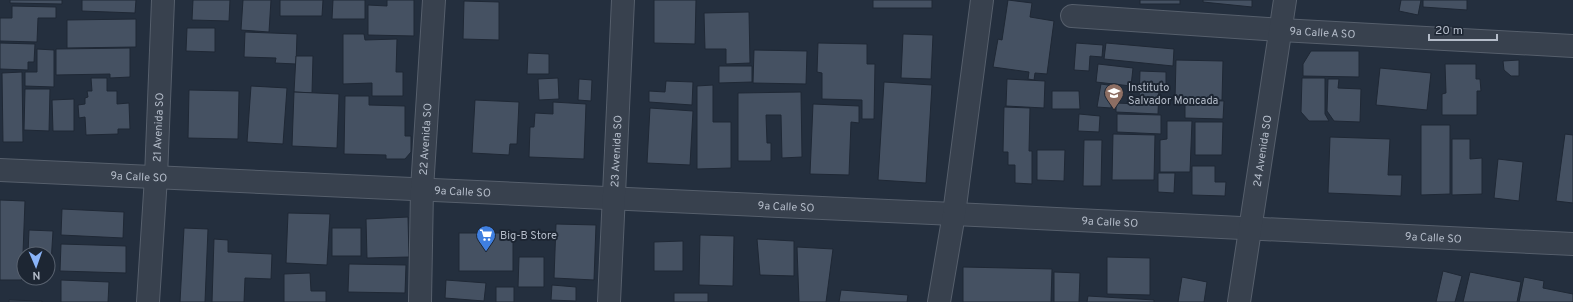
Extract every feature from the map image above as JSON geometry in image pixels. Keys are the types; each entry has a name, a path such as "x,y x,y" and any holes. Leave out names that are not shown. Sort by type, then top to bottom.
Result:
{"street":[{"name":"21 Avenida SO","path":"148,302 156,177 163,0"},
{"name":"22 Avenida SO","path":"420,302 422,189 434,0"},
{"name":"23 Avenida SO","path":"609,302 623,0"},
{"path":"939,302 954,214 982,0"},
{"name":"24 Avenida SO","path":"1239,302 1285,0"},
{"name":"9a Calle A SO","path":"1072,16 1281,30 1573,46"},
{"name":"9a Calle SO","path":"0,170 1573,244"}],"building":[{"path":"10,0 62,0 62,4 10,3"},
{"path":"82,0 136,0 135,13 82,11"},
{"path":"193,0 230,0 229,21 192,20"},
{"path":"243,0 271,0 269,32 241,30"},
{"path":"280,0 323,0 322,16 280,16"},
{"path":"333,0 365,0 365,19 332,19"},
{"path":"387,0 414,0 414,36 368,35 368,5 387,6"},
{"path":"654,0 696,0 695,44 654,43"},
{"path":"873,0 932,0 932,8 873,8"},
{"path":"1008,0 1032,3 1030,17 1054,21 1047,74 1035,73 1034,80 1028,79 1029,72 993,67 998,39 1002,40"},
{"path":"1140,0 1180,0 1180,4 1140,4"},
{"path":"1203,0 1252,0 1252,7 1203,2"},
{"path":"1401,0 1421,0 1418,15 1399,11"},
{"path":"1423,0 1467,0 1467,10 1423,7"},
{"path":"464,1 499,2 499,40 463,39"},
{"path":"12,6 56,7 56,18 38,18 37,42 0,41 0,18 12,18"},
{"path":"749,12 750,63 726,64 726,49 705,49 704,13"},
{"path":"136,19 136,47 67,48 67,20"},
{"path":"187,28 215,28 215,52 186,51"},
{"path":"245,32 297,34 296,64 275,63 276,58 244,57"},
{"path":"343,34 364,34 365,40 397,39 396,72 403,72 403,96 372,96 372,83 343,84"},
{"path":"903,34 933,35 931,79 901,78"},
{"path":"0,43 35,44 34,62 28,62 28,70 0,69"},
{"path":"818,43 867,44 867,64 875,64 874,119 862,119 862,100 822,99 822,73 817,72"},
{"path":"1076,43 1103,45 1102,57 1090,56 1089,71 1074,70"},
{"path":"1106,43 1174,49 1173,66 1104,59"},
{"path":"130,48 130,77 110,78 110,74 56,75 56,49"},
{"path":"37,49 54,50 54,87 25,86 25,72 37,72"},
{"path":"754,50 807,51 806,84 753,83"},
{"path":"1311,51 1359,51 1359,77 1303,76 1303,64"},
{"path":"528,53 549,54 549,74 527,74"},
{"path":"296,56 313,56 312,93 294,92"},
{"path":"1176,60 1223,61 1222,100 1175,100"},
{"path":"1519,60 1519,76 1511,76 1504,70 1503,61"},
{"path":"1098,64 1133,68 1131,86 1096,82"},
{"path":"1445,64 1476,64 1476,79 1480,79 1481,91 1477,91 1477,115 1442,115 1442,94 1446,93"},
{"path":"719,66 752,66 752,82 719,83"},
{"path":"1380,68 1431,73 1427,110 1376,105"},
{"path":"1140,71 1166,72 1166,87 1159,87 1158,114 1116,112 1116,103 1139,104"},
{"path":"22,72 23,142 3,142 2,73"},
{"path":"91,78 107,78 107,91 117,91 117,104 129,103 130,129 118,129 118,134 86,135 85,117 79,118 78,105 85,104 85,98 88,97 87,91 92,91"},
{"path":"558,78 559,99 539,100 538,79"},
{"path":"1302,78 1325,78 1325,114 1329,121 1309,121 1301,112"},
{"path":"579,79 592,80 591,101 578,100"},
{"path":"1007,79 1045,81 1044,108 1006,106"},
{"path":"1328,79 1339,79 1338,88 1361,89 1360,122 1334,121 1327,111"},
{"path":"666,81 693,82 692,105 649,102 649,91 665,92"},
{"path":"884,82 932,85 926,183 878,180"},
{"path":"1101,84 1114,86 1111,108 1097,107"},
{"path":"713,85 713,122 731,122 731,168 697,169 697,86"},
{"path":"251,86 287,88 283,144 247,142"},
{"path":"25,89 50,89 49,131 24,130"},
{"path":"189,90 239,91 238,139 188,138"},
{"path":"1052,91 1079,91 1080,109 1052,109"},
{"path":"294,92 339,94 337,148 292,146"},
{"path":"801,92 802,157 782,158 781,115 766,115 767,143 771,143 771,161 738,161 738,93"},
{"path":"345,96 369,96 369,105 405,106 405,136 411,136 411,152 405,159 386,159 386,155 344,154"},
{"path":"74,99 74,131 53,131 52,100"},
{"path":"475,100 519,102 517,144 510,144 509,155 472,153"},
{"path":"1185,100 1224,101 1223,119 1185,118"},
{"path":"553,102 586,104 584,159 529,157 530,127 534,127 535,113 553,114"},
{"path":"813,104 859,106 859,123 851,122 849,175 810,174"},
{"path":"1004,107 1030,108 1029,151 1032,151 1032,184 1015,183 1015,165 1008,165 1008,152 1003,152"},
{"path":"650,108 693,111 690,165 647,163"},
{"path":"1079,114 1100,116 1099,132 1078,131"},
{"path":"1117,114 1161,115 1161,134 1117,132"},
{"path":"1167,121 1192,121 1190,172 1160,172 1160,140 1167,139"},
{"path":"1195,122 1223,122 1222,155 1195,155"},
{"path":"1421,125 1450,125 1450,194 1421,195"},
{"path":"1113,134 1155,135 1154,180 1112,180"},
{"path":"1565,134 1573,135 1573,203 1556,201"},
{"path":"1330,137 1390,139 1388,175 1402,175 1401,196 1328,193"},
{"path":"1452,139 1470,139 1470,159 1482,158 1482,194 1452,195"},
{"path":"1084,140 1102,140 1101,186 1083,186"},
{"path":"1037,150 1065,150 1064,181 1037,180"},
{"path":"1498,159 1523,162 1519,201 1494,198"},
{"path":"1192,166 1215,166 1215,182 1226,182 1225,196 1192,195"},
{"path":"1158,173 1175,173 1174,193 1158,192"},
{"path":"0,200 25,201 23,246 16,246 16,280 0,280"},
{"path":"62,209 124,212 123,238 61,235"},
{"path":"288,213 330,214 327,265 286,263"},
{"path":"408,217 409,257 367,258 366,219"},
{"path":"556,224 596,225 594,280 554,278"},
{"path":"184,228 208,229 205,302 180,302"},
{"path":"332,228 361,228 361,256 332,256"},
{"path":"29,230 53,231 52,246 28,246"},
{"name":"Big-B Store","path":"459,233 513,233 513,271 459,271"},
{"path":"700,235 734,236 733,286 699,285"},
{"path":"214,239 228,240 228,252 272,254 271,279 245,278 244,302 212,302"},
{"path":"757,239 794,241 794,276 760,275"},
{"path":"683,241 683,271 654,271 654,242"},
{"path":"61,244 126,246 126,273 60,271"},
{"path":"797,247 833,249 826,302 799,302"},
{"path":"519,257 544,257 544,287 518,287"},
{"path":"1107,257 1150,258 1150,295 1107,294"},
{"path":"349,264 406,265 405,293 348,292"},
{"path":"963,267 1052,269 1051,302 963,302"},
{"path":"1443,271 1462,276 1455,302 1436,302"},
{"path":"1054,272 1080,273 1079,302 1054,302"},
{"path":"1470,272 1521,282 1517,302 1463,302"},
{"path":"310,273 311,291 326,291 326,302 284,302 284,274"},
{"path":"1182,277 1207,282 1204,302 1178,302"},
{"path":"1524,277 1544,281 1543,288 1573,294 1573,302 1519,302"},
{"path":"61,280 109,282 108,302 61,302"},
{"path":"446,280 486,283 484,301 445,298"},
{"path":"552,285 576,287 576,301 551,300"},
{"path":"496,287 514,287 514,302 496,302"},
{"path":"841,290 908,295 907,302 839,302"},
{"path":"674,293 708,293 708,302 674,302"},
{"path":"1088,296 1154,300 1154,302 1087,302"},
{"path":"9,300 42,301 42,302 9,302"}],"place":[{"name":"Instituto Salvador Moncada","path":"1114,110"},
{"name":"Big-B Store","path":"486,252"}]}
